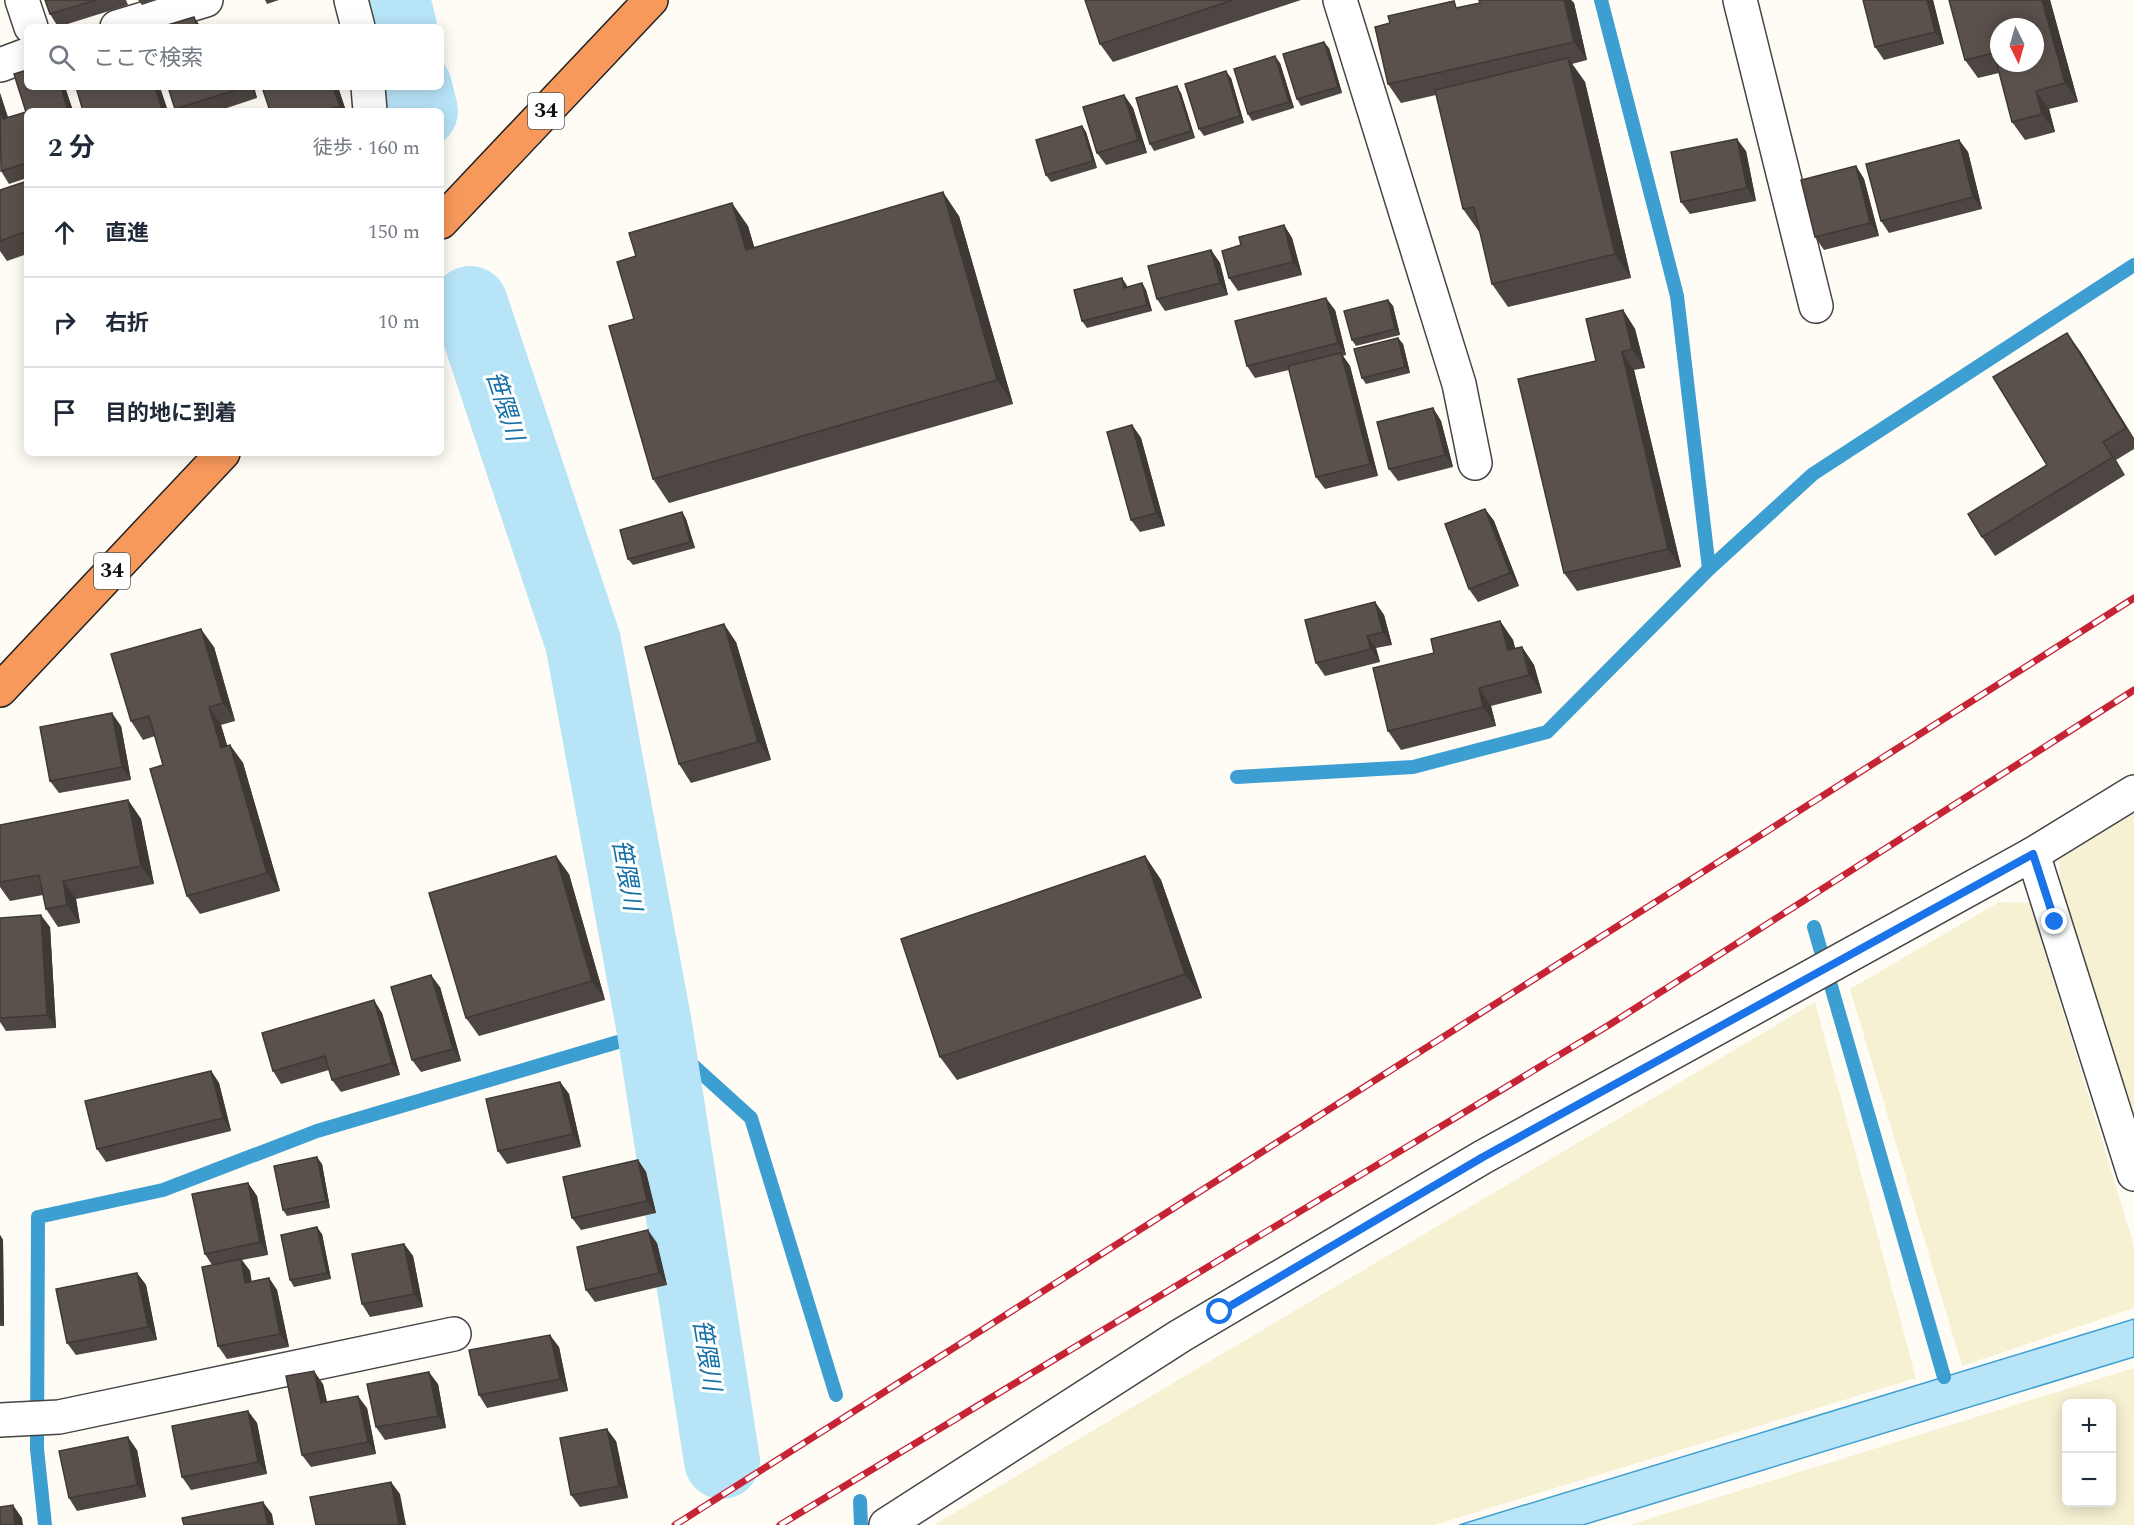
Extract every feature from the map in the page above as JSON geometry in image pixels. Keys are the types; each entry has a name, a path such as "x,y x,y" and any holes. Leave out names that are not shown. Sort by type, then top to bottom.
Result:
{"highway":[{"name":"34","path":"444,219 651,0"},
{"name":"34","path":"0,690 220,456"}],"street":[{"path":"22,0 30,24"},
{"path":"127,24 206,0"},
{"path":"351,0 357,24"},
{"path":"1340,0 1459,384 1475,463"},
{"path":"1740,0 1816,306"},
{"path":"0,65 24,56"},
{"path":"368,90 370,108"},
{"path":"886,1525 1190,1330 1483,1157 2033,854 2134,792"},
{"path":"2033,854 2134,1174"},
{"path":"8,1420 59,1417 454,1334"}],"shaded area":[{"path":"2134,812 2134,1113 2061,890 2059,858"},
{"path":"1999,902 2030,903 2134,1246 2134,1308 1962,1366 1850,989"},
{"path":"1815,1002 1916,1378 1434,1525 934,1525"},
{"path":"2134,1368 2134,1525 1629,1525"}],"water":[{"path":"2134,1319 2134,1357 1583,1525 1459,1525"}],"building":[{"path":"45,0 96,0 50,14"},
{"path":"1085,0 1233,0 1100,44"},
{"path":"1479,0 1564,0 1574,42 1388,84 1375,27 1390,23 1388,16 1454,1 1456,8 1480,3"},
{"path":"1863,0 1927,0 1935,32 1875,47"},
{"path":"1949,0 2042,0 2065,83 2036,91 2042,114 2012,122 1999,72 2044,72 2044,18 1990,18 1990,54 1965,60"},
{"path":"194,17 196,24 171,24"},
{"path":"1324,42 1338,87 1297,99 1283,54"},
{"path":"1275,56 1289,102 1248,114 1234,69"},
{"path":"1568,58 1615,254 1492,284 1474,207 1463,209 1435,90"},
{"path":"24,71 24,90 62,90 67,108 25,108 14,74"},
{"path":"1226,71 1240,116 1199,129 1185,84"},
{"path":"1177,86 1191,131 1150,144 1136,98"},
{"path":"77,90 156,90 162,108 82,108"},
{"path":"169,90 235,90 178,108 175,108"},
{"path":"263,90 334,90 340,106 334,108 269,108"},
{"path":"1124,95 1138,140 1097,153 1083,107"},
{"path":"0,108 3,119 24,113 24,164 1,171"},
{"path":"1082,126 1093,161 1046,175 1036,140"},
{"path":"1737,139 1747,188 1681,202 1671,152"},
{"path":"1959,140 1973,197 1881,221 1866,164"},
{"path":"1856,166 1870,223 1815,237 1801,180"},
{"path":"24,182 24,232 0,241 0,190"},
{"path":"943,192 997,380 653,479 609,326 634,319 617,262 636,256 629,233 732,203 746,250"},
{"path":"1284,225 1293,262 1229,278 1222,251 1241,245 1239,237"},
{"path":"1211,250 1220,283 1157,299 1148,266"},
{"path":"1122,278 1124,288 1142,283 1147,305 1082,321 1074,290"},
{"path":"1326,298 1338,343 1247,366 1235,321"},
{"path":"1388,300 1395,329 1352,340 1344,311"},
{"path":"1623,310 1632,349 1622,352 1668,549 1564,573 1518,379 1596,361 1586,319"},
{"path":"2067,333 2126,428 2103,442 2113,457 1982,537 1968,514 2047,465 1993,377"},
{"path":"1398,338 1405,367 1362,378 1354,349"},
{"path":"1341,353 1370,464 1316,477 1288,366"},
{"path":"1433,408 1445,455 1389,469 1377,422"},
{"path":"1132,425 1156,513 1131,520 1107,432"},
{"path":"1485,509 1510,573 1469,589 1445,524"},
{"path":"682,512 690,542 628,559 620,530"},
{"path":"1375,602 1383,632 1367,636 1371,649 1316,663 1305,620"},
{"path":"1500,621 1508,650 1522,647 1529,675 1479,688 1483,707 1388,731 1373,668 1434,653 1431,639"},
{"path":"724,624 758,742 679,764 645,647"},
{"path":"201,629 223,703 209,707 221,748 230,745 267,873 187,896 150,769 163,765 149,716 131,721 111,654"},
{"path":"112,713 122,767 50,781 40,727"},
{"path":"128,800 141,866 63,881 67,905 46,909 39,875 0,882 0,825"},
{"path":"556,856 592,981 466,1018 429,893"},
{"path":"1145,856 1185,974 940,1057 901,939"},
{"path":"41,915 47,1015 0,1018 0,918"},
{"path":"431,975 453,1049 412,1060 391,987"},
{"path":"374,1000 392,1063 332,1080 325,1056 273,1071 262,1033"},
{"path":"211,1071 223,1118 97,1149 85,1101"},
{"path":"560,1082 573,1134 498,1151 486,1099"},
{"path":"317,1157 326,1201 283,1210 274,1166"},
{"path":"638,1160 647,1201 572,1218 563,1177"},
{"path":"248,1183 260,1242 205,1254 192,1194"},
{"path":"317,1227 327,1273 290,1280 281,1235"},
{"path":"648,1230 659,1273 586,1290 577,1247"},
{"path":"404,1244 414,1294 362,1304 352,1254"},
{"path":"241,1259 245,1283 269,1278 280,1334 218,1346 202,1267"},
{"path":"137,1273 148,1327 67,1343 56,1289"},
{"path":"550,1335 560,1379 479,1395 469,1350"},
{"path":"314,1371 321,1403 358,1396 368,1442 302,1455 286,1376"},
{"path":"429,1372 438,1416 376,1427 367,1384"},
{"path":"248,1411 258,1462 182,1477 172,1426"},
{"path":"607,1429 619,1486 571,1495 560,1438"},
{"path":"128,1437 137,1485 69,1498 59,1451"},
{"path":"391,1482 399,1525 316,1525 310,1497"},
{"path":"263,1502 268,1525 184,1525 182,1518"},
{"path":"13,1505 15,1525 0,1525 0,1507"}],"waterway":[{"name":"笹隈川","path":"392,0 398,24"},
{"path":"1601,0 1677,296 1709,569"},
{"name":"笹隈川","path":"415,90 419,108"},
{"path":"1237,777 1413,767 1547,732 1709,569 1813,474 2134,265"},
{"name":"笹隈川","path":"470,304 583,642 655,1031 722,1461"},
{"path":"1814,927 1944,1377"},
{"path":"45,1525 37,1449 38,1217 163,1190 317,1131 655,1031 751,1118 836,1395"},
{"path":"860,1501 861,1525"}],"railway":[{"path":"675,1525 2134,598"},
{"path":"780,1525 1609,1025 2134,690"}],"route":[{"path":"1220,1312 1483,1157 2033,854 2055,922"}]}
